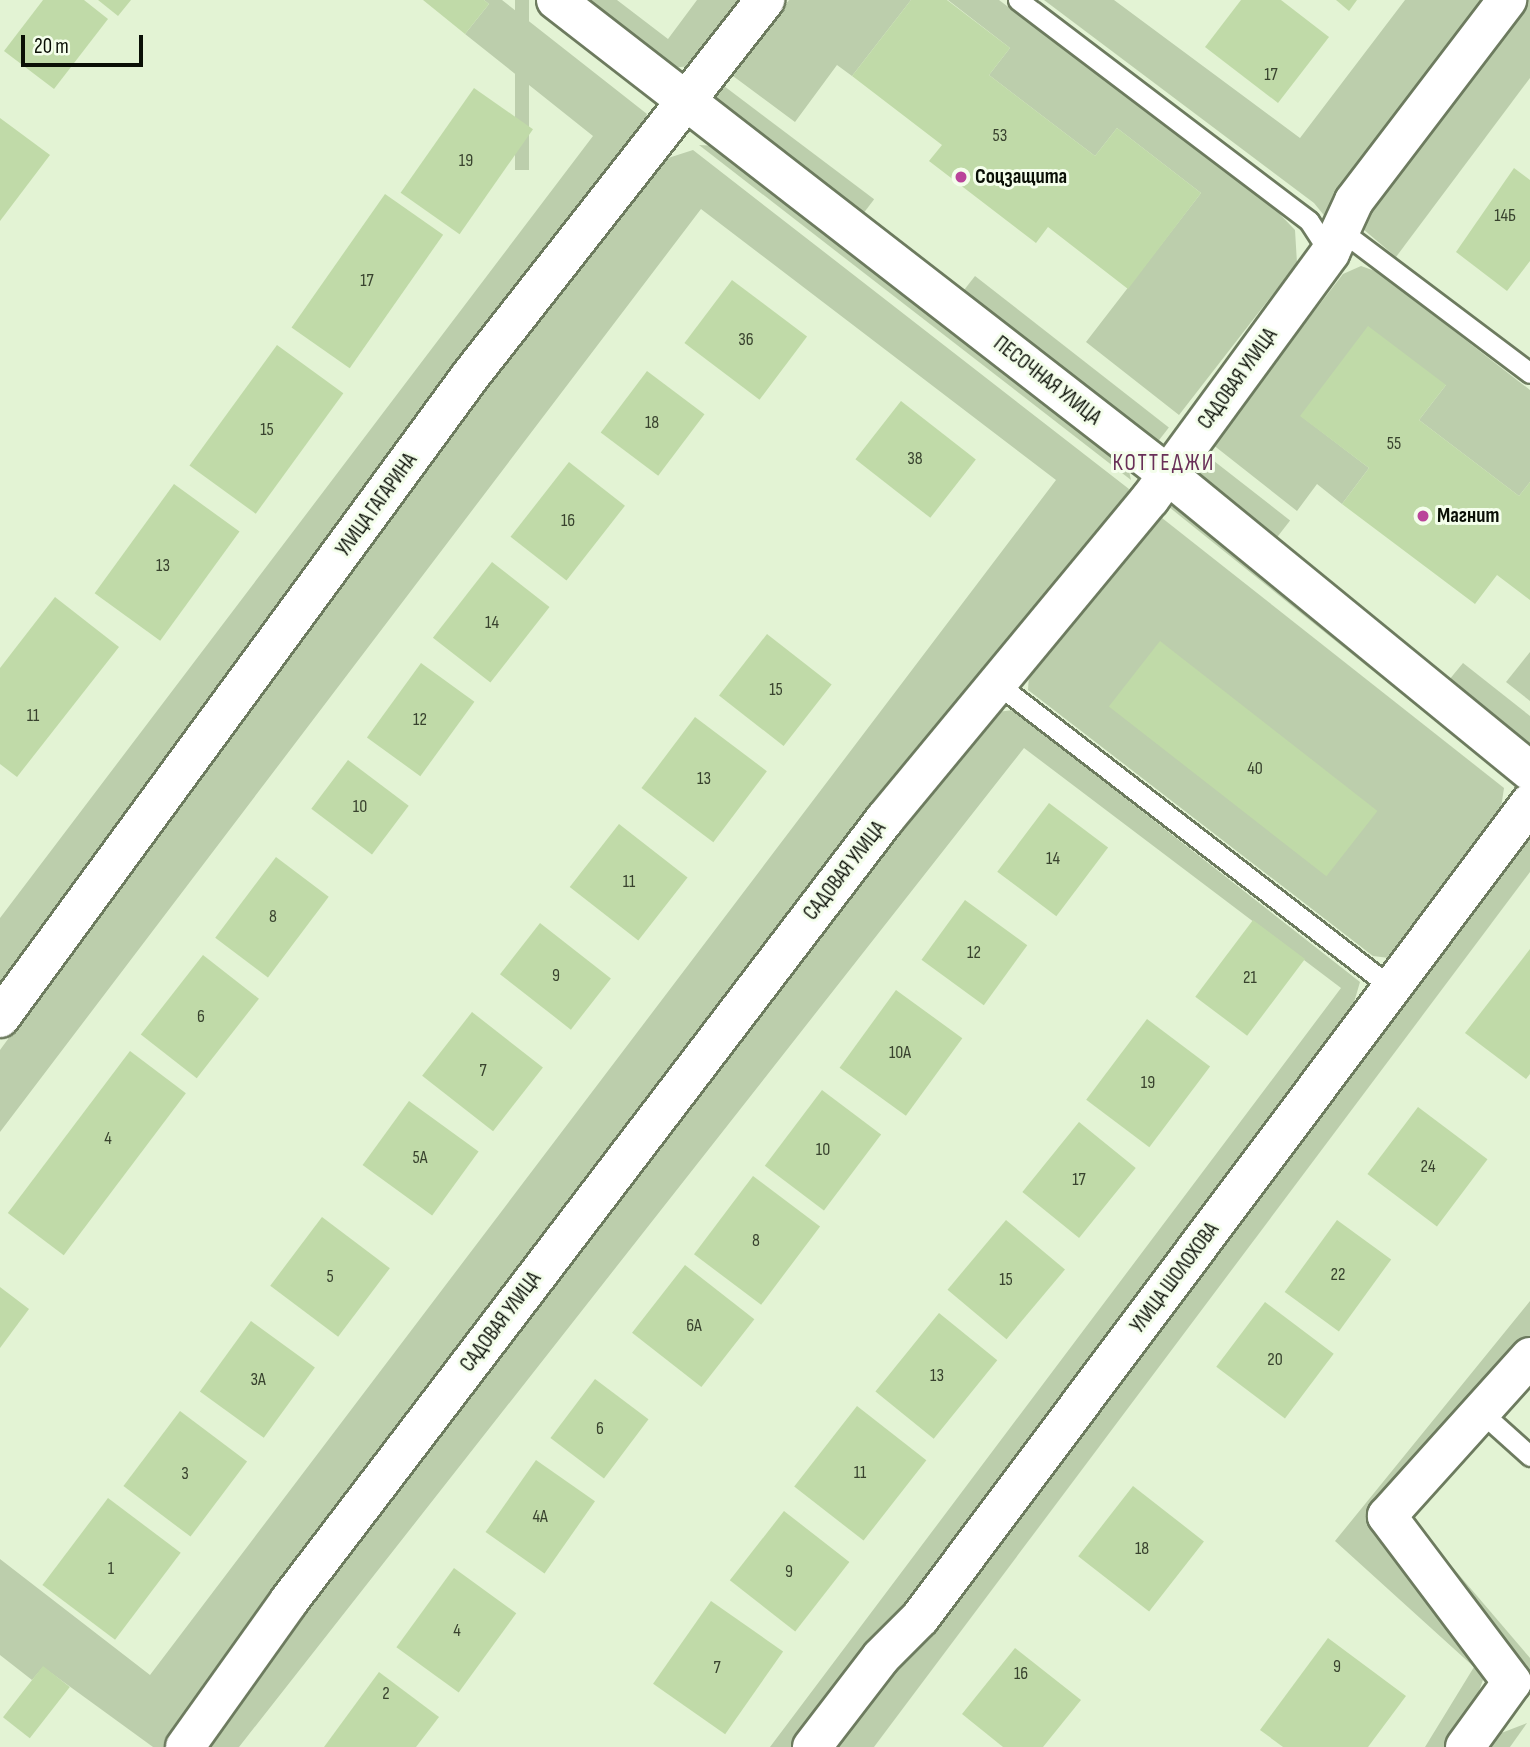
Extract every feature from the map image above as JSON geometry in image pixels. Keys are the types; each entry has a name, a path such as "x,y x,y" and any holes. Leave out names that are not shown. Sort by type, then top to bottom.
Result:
{"street":[{"name":"ПЕСОЧНАЯ УЛИЦА","path":"556,0 1167,474 1530,771"},
{"name":"УЛИЦА ГАГАРИНА","path":"0,1018 471,375 765,0"},
{"name":"САДОВАЯ УЛИЦА","path":"185,1747 885,819 1000,686 1167,474 1507,0"},
{"name":"УЛИЦА ШОЛОХОВА","path":"812,1747 881,1657 920,1618 1530,803"},
{"path":"1465,1747 1521,1691 1387,1516 1530,1357"}],"lane":[{"path":"1017,0 1334,241 1530,373"},
{"path":"1000,686 1392,988"},
{"path":"1481,1412 1530,1456"}],"green space":[{"path":"484,0 502,0 647,114 640,134 0,990 0,918 593,136 465,34 489,4"},
{"path":"515,0 529,0 529,170 515,170"},
{"path":"584,0 617,0 668,39 697,0 741,0 691,66 671,68"},
{"path":"789,0 911,0 852,76 837,65 795,122 733,76"},
{"path":"948,0 999,0 1272,206 1295,230 1297,263 1179,415 1086,342 1201,193 1117,128 1095,156 989,75 1010,48"},
{"path":"1044,0 1114,0 1300,138 1405,0 1489,0 1327,219 1314,203"},
{"path":"1520,0 1530,0 1530,78 1396,257 1363,229 1367,202"},
{"path":"724,86 874,199 863,214 713,101"},
{"path":"699,145 718,146 1128,466 1131,480"},
{"path":"693,150 1129,489 1124,508 167,1747 153,1747 43,1667 32,1680 0,1655 0,1559 150,1675 1056,480 701,209 0,1132 0,1050 490,379 662,160"},
{"path":"1361,266 1378,272 1530,390 1530,482 1519,496 1419,420 1446,385 1301,416 1369,468 1342,504 1317,484 1297,511 1212,444 1343,274"},
{"path":"975,276 1169,427 1158,442 964,290"},
{"path":"1205,454 1290,520 1275,539 1190,473"},
{"path":"1169,507 1180,507 1505,767 1506,778"},
{"path":"1157,514 1504,788 1501,808 1389,958 1373,956 1028,690 1029,675"},
{"path":"1530,652 1530,701 1506,682"},
{"path":"1463,663 1530,716 1530,747 1449,680"},
{"path":"1013,710 1360,982 1350,1016 915,1603 797,1747 770,1747 1341,988 1024,748 239,1747 200,1747 990,713"},
{"path":"1530,834 1530,872 874,1747 829,1747"},
{"path":"1530,1301 1530,1338 1375,1509 1373,1524 1388,1550 1480,1661 1484,1677 1473,1708 1446,1747 1425,1747 1474,1667 1335,1541"},
{"path":"1407,1514 1530,1658 1530,1678"},
{"path":"1527,1723 1510,1747 1484,1747 1491,1737"}],"building":[{"path":"43,0 84,0 108,19 54,89 4,51"},
{"path":"98,0 131,0 118,16"},
{"path":"423,0 484,0 489,4 465,34"},
{"path":"911,0 947,0 1010,48 989,75 1095,156 1117,128 1201,193 1128,289 1048,227 1036,243 929,161 942,145 852,76"},
{"path":"1241,0 1281,0 1329,37 1278,103 1205,47"},
{"path":"1336,0 1357,0 1349,11"},
{"path":"474,88 533,129 460,234 401,193"},
{"path":"0,118 50,155 0,221"},
{"path":"1514,168 1530,180 1530,261 1507,291 1456,252"},
{"path":"385,194 443,235 350,368 292,328"},
{"path":"732,280 807,337 760,400 684,343"},
{"path":"1368,326 1446,385 1419,420 1519,496 1530,482 1530,600 1497,575 1475,604 1342,504 1369,468 1300,416"},
{"path":"277,345 343,393 256,514 189,466"},
{"path":"647,371 705,414 658,476 601,432"},
{"path":"901,401 976,459 930,518 855,459"},
{"path":"569,462 625,506 566,581 511,537"},
{"path":"174,484 240,532 160,641 95,593"},
{"path":"492,562 550,607 490,683 433,638"},
{"path":"55,597 119,647 17,777 0,764 0,668"},
{"path":"767,634 832,684 784,746 719,695"},
{"path":"1160,641 1377,811 1326,876 1109,706"},
{"path":"421,663 474,702 420,776 367,737"},
{"path":"695,717 767,771 713,842 641,788"},
{"path":"348,760 409,806 372,854 311,809"},
{"path":"1049,803 1108,848 1056,916 997,872"},
{"path":"619,824 688,878 638,941 570,887"},
{"path":"276,857 329,897 268,977 215,938"},
{"path":"965,900 1027,945 984,1005 922,960"},
{"path":"1253,920 1305,959 1247,1036 1195,997"},
{"path":"540,923 611,978 571,1030 500,974"},
{"path":"1530,949 1530,1074 1526,1079 1465,1033"},
{"path":"203,955 259,999 197,1078 141,1035"},
{"path":"896,990 962,1038 906,1116 840,1068"},
{"path":"472,1012 543,1067 493,1131 422,1076"},
{"path":"1147,1019 1210,1067 1149,1147 1086,1100"},
{"path":"130,1051 186,1093 64,1255 8,1213"},
{"path":"822,1090 881,1135 824,1210 765,1166"},
{"path":"409,1101 479,1152 432,1215 363,1165"},
{"path":"1418,1107 1487,1159 1437,1226 1367,1174"},
{"path":"1079,1122 1136,1168 1079,1238 1022,1192"},
{"path":"753,1176 820,1227 761,1305 694,1254"},
{"path":"322,1217 390,1268 338,1337 270,1286"},
{"path":"1006,1220 1065,1269 1006,1339 948,1290"},
{"path":"1337,1220 1391,1259 1339,1331 1285,1292"},
{"path":"685,1265 754,1319 701,1387 632,1333"},
{"path":"0,1287 29,1309 0,1348"},
{"path":"1265,1302 1334,1354 1285,1418 1216,1367"},
{"path":"939,1313 997,1360 934,1439 875,1391"},
{"path":"251,1321 315,1367 264,1438 200,1391"},
{"path":"595,1379 649,1419 604,1478 550,1438"},
{"path":"857,1406 926,1460 864,1541 794,1486"},
{"path":"180,1411 247,1462 191,1537 123,1486"},
{"path":"536,1460 595,1501 545,1573 486,1532"},
{"path":"1133,1486 1204,1541 1149,1612 1078,1556"},
{"path":"108,1498 181,1553 115,1640 42,1585"},
{"path":"784,1511 849,1562 795,1631 730,1580"},
{"path":"454,1568 516,1613 459,1693 396,1647"},
{"path":"711,1601 783,1651 725,1734 653,1684"},
{"path":"1328,1638 1406,1696 1368,1747 1283,1747 1260,1730"},
{"path":"1015,1648 1081,1700 1043,1747 1003,1747 962,1714"},
{"path":"43,1666 70,1687 30,1738 3,1717"},
{"path":"379,1672 439,1717 416,1747 324,1747"}],"place":[{"name":"Соцзащита","path":"961,177"},
{"name":"Магнит","path":"1423,516"}],"district":[{"name":"КОТТЕДЖИ","path":"1164,463"}]}
